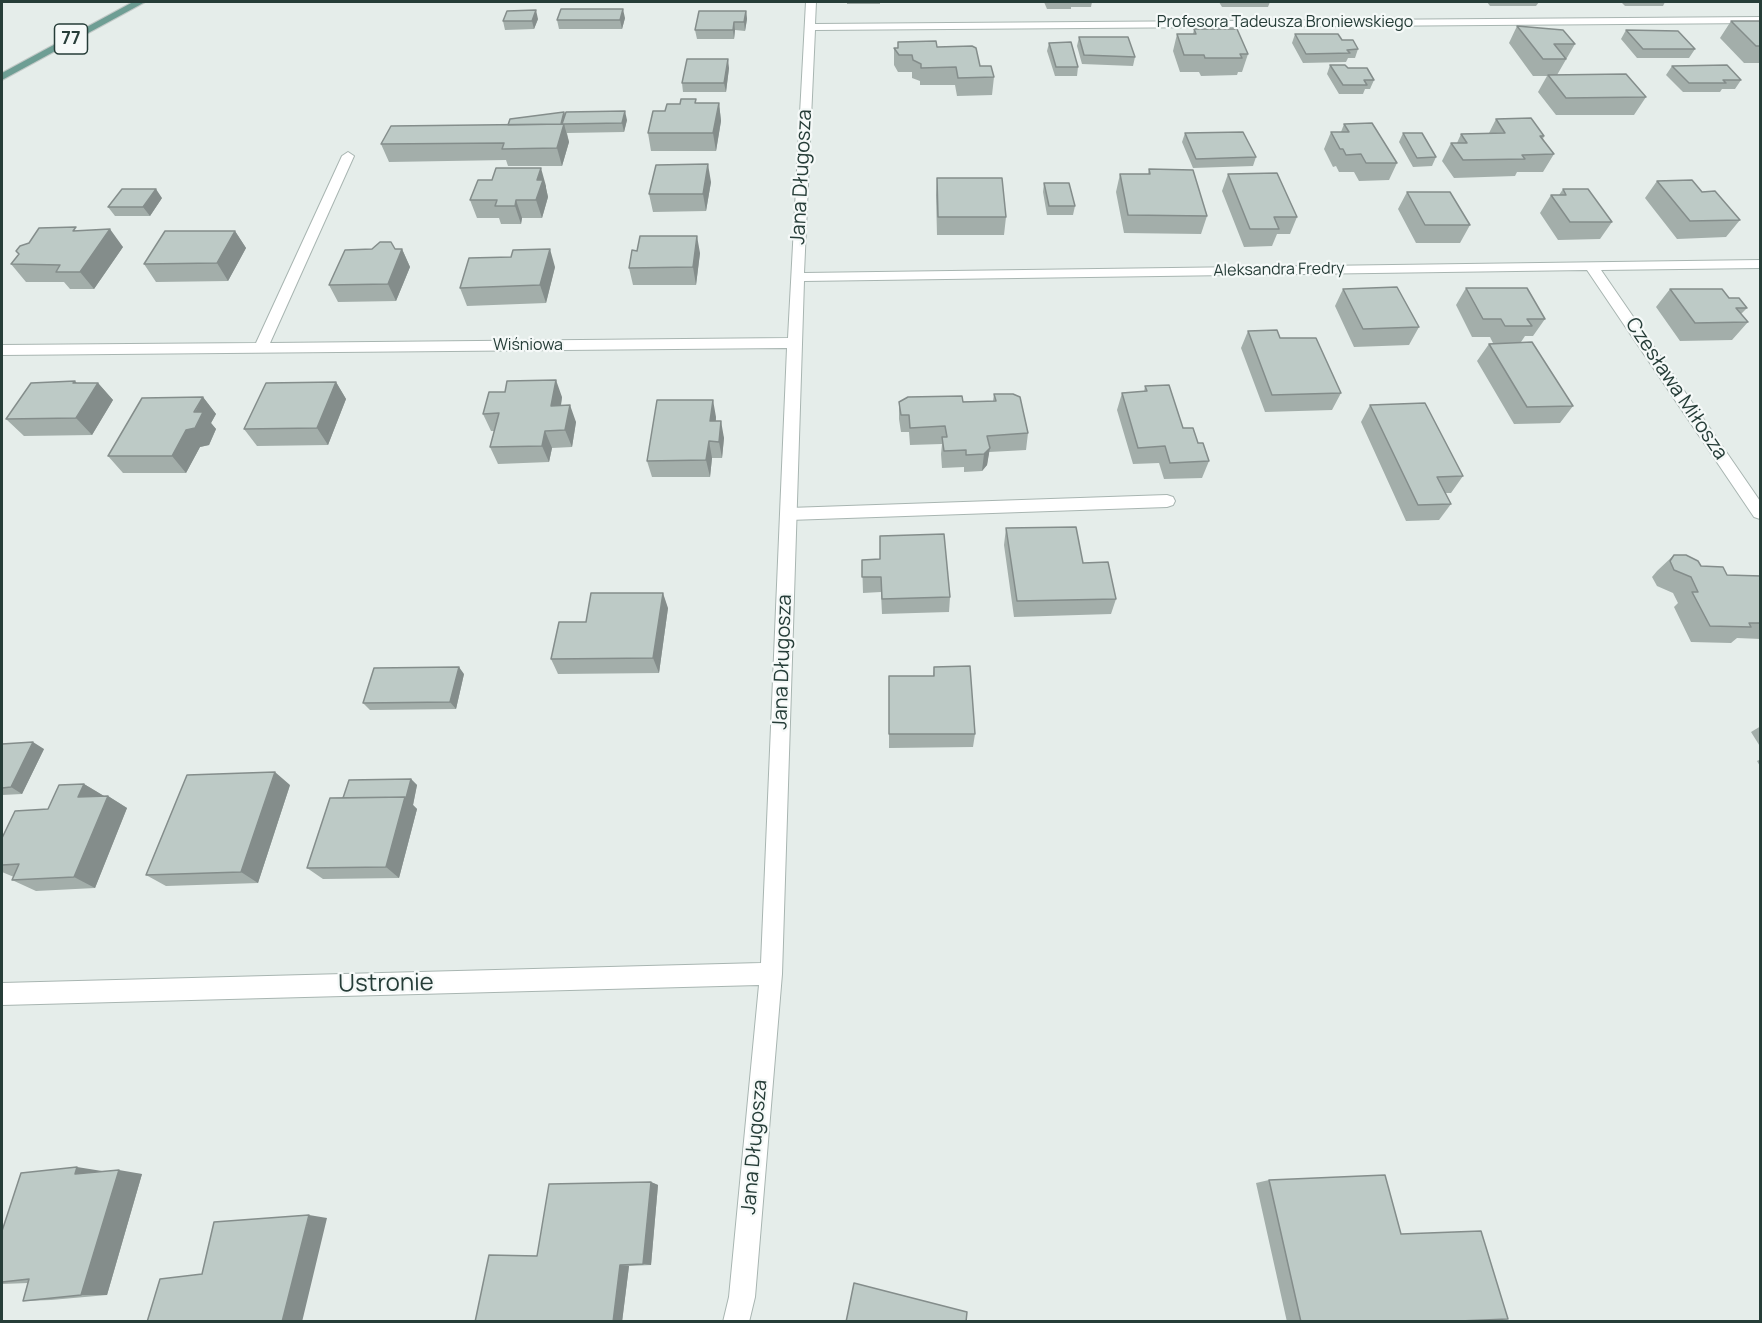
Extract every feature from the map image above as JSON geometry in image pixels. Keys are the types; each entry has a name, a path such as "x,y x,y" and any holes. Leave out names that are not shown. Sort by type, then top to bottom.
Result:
{"main road":[{"name":"77","path":"2,77 140,2"}],"street":[{"name":"Jana Długosza","path":"736,1322 742,1297 771,974 797,277 811,2"},
{"name":"Profesora Tadeusza Broniewskiego","path":"810,27 1761,20"},
{"path":"261,348 348,156"},
{"name":"Aleksandra Fredry","path":"797,277 1761,264"},
{"name":"Czesława Miłosza","path":"1591,266 1761,513"},
{"name":"Wiśniowa","path":"2,350 795,344"},
{"path":"789,514 1167,501"},
{"name":"Ustronie","path":"2,994 771,974"}],"building":[{"path":"561,9 623,9 620,20 557,20"},
{"path":"536,10 532,21 503,21 507,11"},
{"path":"699,11 746,11 744,22 734,22 733,30 695,30"},
{"path":"1731,21 1761,21 1761,46 1756,46"},
{"path":"1517,26 1563,30 1575,44 1554,44 1566,59 1543,59"},
{"path":"1194,29 1237,29 1248,54 1240,54 1242,58 1205,58 1204,55 1184,55 1177,34 1196,34"},
{"path":"1626,30 1678,31 1695,49 1643,49"},
{"path":"1295,34 1338,34 1342,40 1353,40 1358,49 1347,50 1350,53 1306,54"},
{"path":"1079,37 1128,37 1135,57 1084,55"},
{"path":"936,41 937,47 972,46 976,48 980,66 991,66 994,77 958,78 956,67 921,68 921,64 913,60 912,55 899,55 894,48 898,48 898,42"},
{"path":"1071,42 1078,67 1056,67 1049,43"},
{"path":"687,59 728,59 724,83 682,83"},
{"path":"1330,65 1367,68 1374,80 1364,80 1367,85 1343,85"},
{"path":"1727,65 1741,80 1723,80 1726,83 1689,83 1672,66"},
{"path":"1626,74 1646,97 1566,98 1548,75"},
{"path":"681,99 696,99 695,103 719,103 713,133 648,133 653,111 665,111 667,104 680,104"},
{"path":"625,111 622,123 562,124 566,112"},
{"path":"564,112 561,124 508,125 510,119"},
{"path":"1531,118 1544,136 1540,136 1554,154 1522,155 1525,159 1463,160 1451,143 1467,143 1461,134 1505,133 1496,119"},
{"path":"1372,123 1397,163 1366,163 1361,154 1346,155 1331,132 1349,132 1344,124"},
{"path":"564,124 557,148 502,149 504,143 381,144 391,126"},
{"path":"1243,132 1256,157 1196,159 1185,133"},
{"path":"1403,133 1422,133 1436,157 1417,158"},
{"path":"708,164 703,194 649,194 656,165"},
{"path":"496,168 541,168 537,180 543,180 536,200 516,200 515,206 495,206 497,200 470,200 478,180 492,180"},
{"path":"1149,169 1193,170 1207,216 1128,215 1120,174 1150,174"},
{"path":"1277,173 1297,217 1274,217 1279,229 1250,229 1228,174"},
{"path":"937,178 1002,178 1006,217 938,217"},
{"path":"1692,180 1702,192 1715,191 1740,220 1690,221 1657,181"},
{"path":"1044,183 1069,183 1075,206 1049,206"},
{"path":"122,189 156,189 143,207 108,207"},
{"path":"1563,189 1588,189 1612,222 1570,222 1551,195 1566,195"},
{"path":"1407,192 1450,192 1470,225 1425,225"},
{"path":"76,227 73,231 110,229 80,272 56,272 60,265 11,264 19,254 16,251 20,246 29,243 39,228"},
{"path":"165,231 235,231 217,263 144,264"},
{"path":"640,236 697,236 693,267 629,268 632,250 637,251"},
{"path":"380,242 391,242 395,249 402,249 388,284 329,285 345,250 372,249"},
{"path":"550,249 540,285 460,288 469,258 511,257 513,250"},
{"path":"1397,287 1419,327 1363,329 1343,289"},
{"path":"1466,288 1527,288 1545,319 1527,319 1532,326 1505,326 1501,319 1483,319"},
{"path":"1670,289 1722,289 1729,298 1739,298 1747,308 1736,308 1748,322 1695,323"},
{"path":"1277,330 1280,338 1316,338 1341,393 1272,395 1248,331"},
{"path":"1532,342 1573,406 1527,407 1489,344"},
{"path":"556,380 551,406 570,405 565,430 545,431 542,446 490,447 499,413 483,414 489,392 505,392 507,381"},
{"path":"75,381 73,383 98,383 76,418 6,419 31,383"},
{"path":"336,382 317,428 244,429 266,383"},
{"path":"1169,385 1183,428 1193,428 1198,443 1203,443 1209,461 1170,463 1165,446 1138,448 1122,393 1147,391 1145,386"},
{"path":"994,394 1013,394 1020,397 1028,433 987,436 990,448 984,454 966,455 966,450 944,451 942,437 947,437 945,426 910,428 909,415 901,415 899,402 908,397 962,396 963,402 996,401"},
{"path":"203,397 194,412 203,412 195,428 186,430 172,456 108,456 142,398"},
{"path":"657,400 713,400 710,421 721,421 719,442 709,441 706,460 647,461"},
{"path":"1425,403 1463,476 1437,477 1451,504 1418,505 1370,405"},
{"path":"1076,527 1083,563 1108,562 1116,599 1017,601 1006,528"},
{"path":"944,534 950,597 882,599 881,577 862,577 862,560 880,559 880,536"},
{"path":"1674,555 1686,555 1698,561 1701,566 1723,567 1727,575 1761,576 1761,623 1749,623 1751,627 1710,626 1692,592 1698,592 1691,577 1674,570 1670,561"},
{"path":"591,593 663,593 653,658 551,659 559,622 586,622"},
{"path":"970,666 975,734 889,734 889,676 934,676 934,667"},
{"path":"459,667 450,702 363,703 374,668"},
{"path":"33,742 11,787 2,788 2,744"},
{"path":"275,772 241,872 146,875 187,775"},
{"path":"411,779 406,798 343,798 349,780"},
{"path":"84,784 78,797 108,796 74,877 12,880 19,864 2,865 2,838 15,811 48,809 59,785"},
{"path":"405,797 386,867 307,868 330,798"},
{"path":"77,1167 75,1174 119,1170 81,1295 23,1301 29,1279 2,1282 2,1231 21,1173"},
{"path":"1385,1175 1401,1234 1481,1231 1508,1319 1435,1322 1301,1322 1269,1180"},
{"path":"651,1182 643,1264 620,1265 613,1322 475,1322 489,1255 537,1256 549,1184"},
{"path":"309,1215 282,1322 147,1322 160,1279 202,1274 214,1222"},
{"path":"854,1283 967,1312 966,1322 846,1322"}]}
